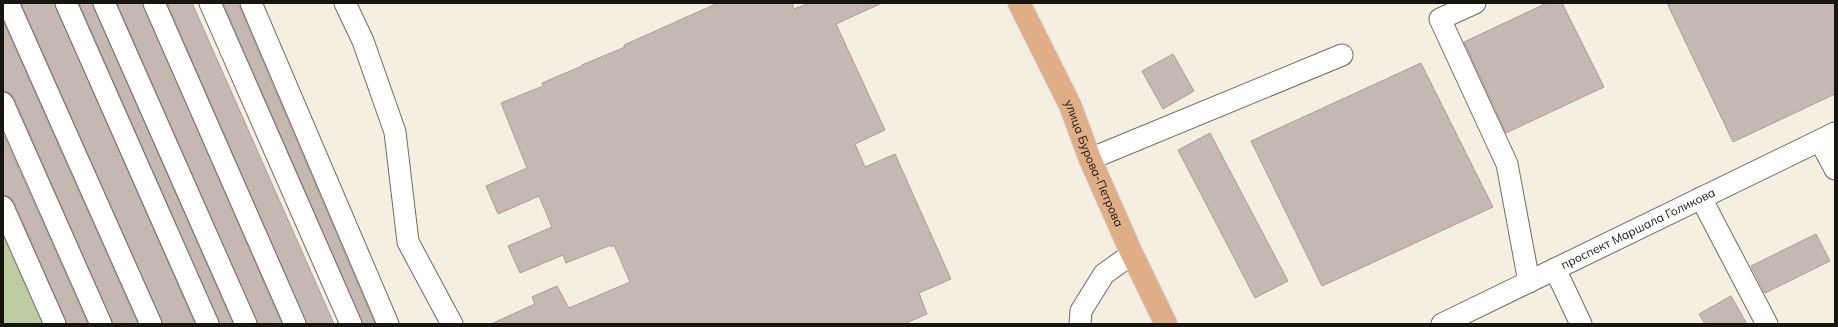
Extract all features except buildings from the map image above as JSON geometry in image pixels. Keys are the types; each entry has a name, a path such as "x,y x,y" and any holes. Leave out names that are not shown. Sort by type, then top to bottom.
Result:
{"main road":[{"name":"улица Бурова-Петрова","path":"1019,3 1070,105 1090,159 1132,254 1166,324"}],"street":[{"path":"8,3 151,324"},
{"path":"66,3 208,324"},
{"path":"104,3 246,324"},
{"path":"154,3 295,324"},
{"path":"210,3 351,324"},
{"path":"251,3 388,324"},
{"path":"345,3 363,41 395,132 408,242 452,324"},
{"path":"1474,3 1440,19 1507,164 1529,282"},
{"path":"1090,159 1342,55"},
{"path":"3,103 101,324"},
{"path":"1827,137 1835,169"},
{"name":"проспект Маршала Голикова","path":"1442,324 1827,137"},
{"path":"1701,198 1767,324"},
{"path":"3,207 55,324"},
{"path":"1080,324 1081,311 1104,274 1132,254"},
{"path":"1555,269 1581,324"}],"green space":[{"path":"3,232 45,324 3,324"}]}
